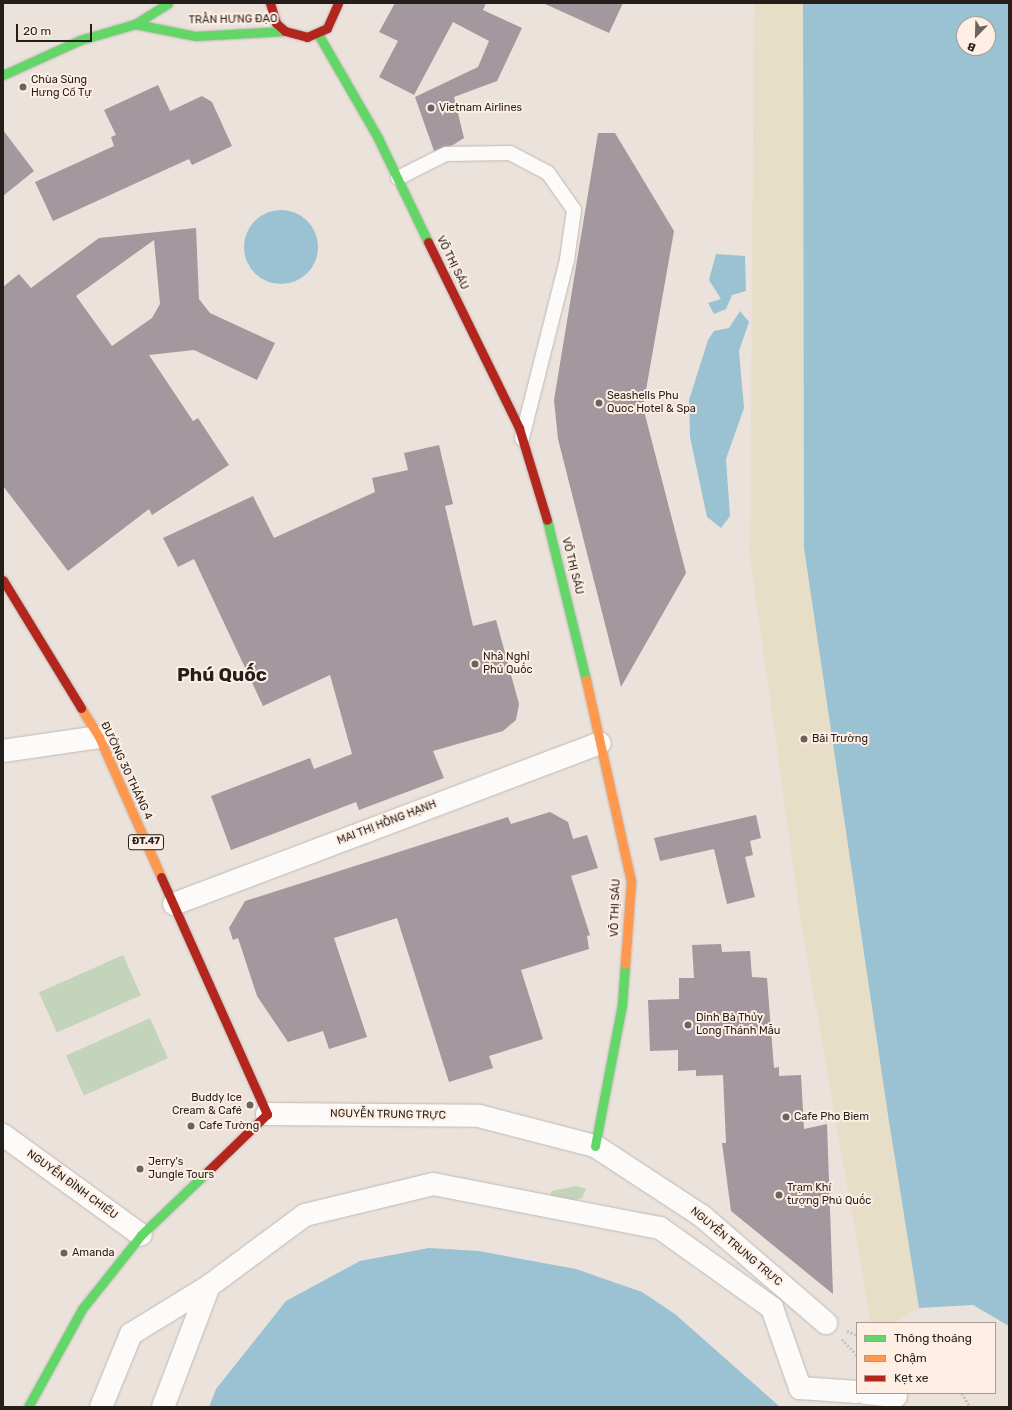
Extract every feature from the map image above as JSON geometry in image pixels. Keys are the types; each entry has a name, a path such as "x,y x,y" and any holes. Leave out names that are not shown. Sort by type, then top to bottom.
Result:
{"main road":[{"name":"TRẦN HƯNG ĐẠO","path":"3,75 80,40 135,24 168,3"},
{"path":"270,3 276,23 285,31"},
{"path":"318,34 334,19 338,3"},
{"name":"TRẦN HƯNG ĐẠO","path":"135,24 195,36 285,31 306,37 318,34"},
{"name":"VÕ THỊ SÁU","path":"318,34 398,178 522,438 556,548 631,881 622,1005 595,1146"},
{"name":"ĐƯỜNG 30 THÁNG 4","path":"3,580 99,738 267,1114"},
{"path":"28,1407 82,1309 141,1235 267,1114"}],"street":[{"path":"3,751 99,738"},
{"name":"MAI THỊ HỒNG HẠNH","path":"174,904 600,743"},
{"name":"NGUYỄN TRUNG TRỰC","path":"267,1114 479,1116 595,1146 702,1216 826,1323"},
{"name":"NGUYỄN ĐÌNH CHIỂU","path":"3,1135 141,1235"},
{"path":"101,1407 131,1334 209,1286 304,1215 433,1184 660,1228 772,1308 800,1388 856,1392"},
{"path":"163,1407 209,1286"},
{"path":"875,1394 896,1396"}],"lane":[{"path":"398,178 446,154 510,153 548,173 574,210 567,260 522,438"}],"path":[{"path":"963,1394 970,1407"}],"green space":[{"path":"123,955 141,995 57,1033 39,992"},
{"path":"150,1018 168,1058 84,1096 66,1055"},
{"path":"576,1186 586,1189 582,1198 571,1201 550,1196 552,1191"}],"sand":[{"name":"Bãi Trường","path":"754,3 803,3 804,548 919,1308 895,1322 871,1322 801,922 750,557"}],"water":[{"path":"803,3 1009,3 1009,1326 973,1305 919,1308 888,1115 804,548"},
{"path":"274,210 288,210 302,216 312,226 318,240 318,254 312,268 302,278 288,284 274,284 260,278 250,268 244,254 244,240 250,226 260,216"},
{"path":"716,254 745,256 746,291 732,295 726,309 714,314 708,303 721,299 709,280"},
{"path":"740,311 749,322 739,351 744,408 726,459 730,516 721,528 707,517 690,437 689,400 708,340 714,331 729,328"},
{"path":"429,1248 479,1251 576,1269 642,1292 675,1314 780,1407 209,1407 216,1389 286,1301 360,1261"}],"building":[{"path":"395,3 486,3 483,10 522,28 497,81 454,97 464,138 453,145 434,151 415,97 478,67 489,41 453,22 414,95 379,77 398,41 379,32"},
{"path":"543,3 623,3 609,33"},
{"path":"158,85 170,111 202,96 212,102 232,146 192,165 189,159 53,221 35,182 114,146 111,137 116,135 104,110"},
{"path":"3,130 34,171 3,196"},
{"name":"Seashells Phu Quoc Hotel & Spa","path":"598,133 615,133 674,231 643,407 686,573 621,687 558,439 554,400"},
{"path":"196,228 199,299 210,313 275,343 257,380 194,350 149,355 193,421 198,418 229,465 152,515 149,509 68,571 3,486 3,287 19,274 31,288 99,238","holes":["154,240 160,304 152,318 112,346 76,296"]},
{"path":"439,445 453,504 445,506 473,626 496,620 519,704 516,720 503,731 433,751 444,778 359,810 356,802 231,850 211,796 310,758 314,769 352,754 330,675 263,706 194,559 178,567 163,538 253,496 274,538 375,492 372,478 408,470 404,453"},
{"path":"550,812 568,822 573,839 587,835 598,868 571,876 590,935 587,936 589,949 521,970 543,1039 489,1056 493,1068 449,1082 397,918 334,938 367,1037 329,1049 323,1031 288,1042 257,996 238,938 233,940 229,928 245,901 508,817 511,824"},
{"path":"756,815 761,838 750,841 753,855 745,857 755,897 727,904 714,849 660,861 654,838"},
{"path":"721,944 722,952 750,951 752,977 767,978 774,1068 779,1067 779,1076 801,1075 804,1129 827,1124 833,1294 731,1211 722,1143 726,1143 723,1075 696,1076 696,1070 678,1071 678,1050 650,1051 648,1000 679,999 679,978 694,978 692,945"}],"traffic: fast":[{"path":"3,75 80,40 135,24 168,3"},
{"path":"135,24 195,36 285,31"},
{"path":"318,34 378,138 428,242"},
{"path":"547,520 586,680"},
{"path":"595,1146 622,1005 625,964"},
{"path":"28,1407 82,1309 141,1235 208,1171"}],"traffic: slow":[{"path":"586,680 631,881 625,964"},
{"path":"81,708 99,737 161,877"}],"traffic: jam":[{"path":"270,3 276,23 285,31 307,37 327,28 338,3"},
{"path":"428,242 519,428 547,520"},
{"path":"3,580 81,708"},
{"path":"161,877 267,1114"},
{"path":"208,1171 267,1114"}],"place":[{"name":"Chùa Sùng Hưng Cổ Tự","path":"23,87"},
{"name":"Vietnam Airlines","path":"431,108"},
{"name":"Seashells Phu Quoc Hotel & Spa","path":"599,403"},
{"name":"Nhà Nghỉ Phú Quốc","path":"475,664"},
{"name":"Bãi Trường","path":"804,739"},
{"name":"Dinh Bà Thủy Long Thánh Mẫu","path":"688,1025"},
{"name":"Buddy Ice Cream & Café","path":"250,1105"},
{"name":"Cafe Pho Biem","path":"786,1117"},
{"name":"Cafe Tường","path":"191,1126"},
{"name":"Jerry's Jungle Tours","path":"140,1169"},
{"name":"Trạm Khí tượng Phú Quốc","path":"779,1195"},
{"name":"Amanda","path":"64,1253"}],"district":[{"name":"Phú Quốc","path":"222,675"}]}
